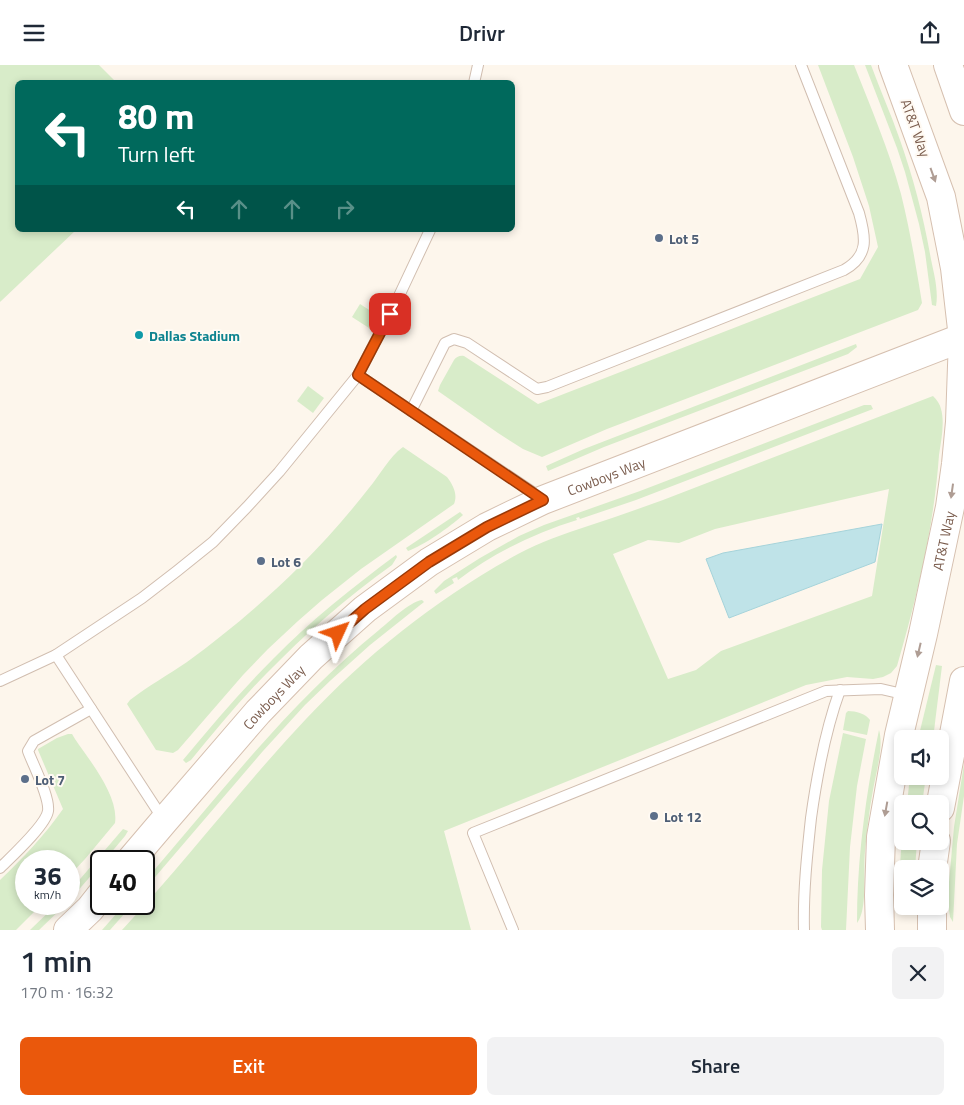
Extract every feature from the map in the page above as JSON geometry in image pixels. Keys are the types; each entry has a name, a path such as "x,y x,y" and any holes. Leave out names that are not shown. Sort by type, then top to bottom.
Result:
{"main road":[{"name":"AT&T Way","path":"880,930 881,837 899,735 950,507 960,421 963,338 955,268 941,197 893,65"},
{"path":"948,65 964,111"},
{"name":"Cowboys Way","path":"139,850 258,712 311,657 365,609 429,562 487,527 543,500 963,338"},
{"path":"943,795 961,712 964,681"},
{"path":"68,930 90,909"},
{"path":"932,915 932,930"}],"lane":[{"path":"475,80 478,65"},
{"path":"411,411 445,343 454,339 467,343 537,389 547,387 798,289 852,266 858,260 864,246 863,229 859,213 801,65"},
{"path":"0,681 56,655 142,598 213,542 248,507 358,375 399,297 429,232"},
{"path":"358,375 543,500"},
{"path":"56,655 164,821"},
{"path":"513,930 473,833 816,694 826,691 881,689 908,695"},
{"path":"804,930 806,866 814,796 822,753 840,690"},
{"path":"0,868 36,832 48,813 48,801 28,751 34,741 91,709"}],"green space":[{"path":"0,65 99,65 114,80 15,80 15,232 74,232 0,302"},
{"path":"818,65 854,65 885,145 901,194 922,303 918,310 607,429 542,457 523,449 438,391 454,360 464,356 538,404 860,279 878,247 869,206 853,157"},
{"path":"865,65 871,65 905,154 924,225 937,293 936,306 932,305 925,252 905,172"},
{"path":"360,304 377,315 369,328 352,317"},
{"path":"856,344 857,347 848,354 604,447 548,471 546,466 584,449"},
{"path":"308,386 324,398 313,413 297,401"},
{"path":"933,396 941,407 942,432 929,535 918,588 897,666 891,673 873,679 847,677 806,685 444,831 471,930 122,930 135,915 155,915 155,893 259,771 329,695 405,628 460,589 526,550 561,535 616,517","holes":["889,489 872,596 721,651 696,670 668,679 613,554 648,540 679,543 715,529"]},
{"path":"864,405 871,405 873,409 636,500 580,519 579,517 576,518 577,520 546,531 500,553 458,580 457,577 452,579 454,583 436,594 434,591 444,581 480,558 519,536 544,525 640,491"},
{"path":"403,447 447,477 454,490 454,504 361,569 298,621 243,675 178,750 173,753 156,750 127,704 130,700 202,651 274,591 336,528 389,461"},
{"path":"460,512 463,515 451,525 408,551 406,548"},
{"path":"396,555 397,557 392,565 311,630 256,684 191,760 186,763 183,760 238,696 287,645 332,605"},
{"path":"422,600 424,602 370,645 305,705 155,877 155,869 285,719 346,658 399,613"},
{"path":"936,665 942,666 934,730 920,730"},
{"path":"848,711 860,713 870,720 867,735 843,730"},
{"path":"879,730 881,744 870,806 865,851 863,909 857,923 863,826"},
{"path":"843,733 866,739 857,786 850,847 846,930 822,930 822,870 829,801"},
{"path":"72,734 102,779 113,802 115,823 92,850 90,850 90,853 80,864 80,850 29,850 63,809 38,750 57,738"},
{"path":"964,764 964,796 957,844 953,922 949,910 949,882 954,827"},
{"path":"909,785 925,785 923,795 908,795"},
{"path":"123,829 128,831 113,850 105,850"},
{"path":"901,850 916,850 916,860 900,860"},
{"path":"15,865 15,915 31,915 16,930 0,930 0,880"},
{"path":"90,868 90,877 80,888 80,879"},
{"path":"46,915 55,915 39,930 30,930"},
{"path":"115,915 123,915 110,930 102,930"}],"water":[{"path":"882,524 875,562 729,618 706,559 723,553"}],"place":[{"name":"Lot 5","path":"659,238"},
{"name":"Dallas Stadium","path":"139,335"},
{"name":"Lot 6","path":"261,561"},
{"name":"Lot 7","path":"25,779"},
{"name":"Lot 12","path":"654,816"}],"route":[{"path":"338,633 365,609 429,562 487,527 543,500 358,375 390,314"}]}
